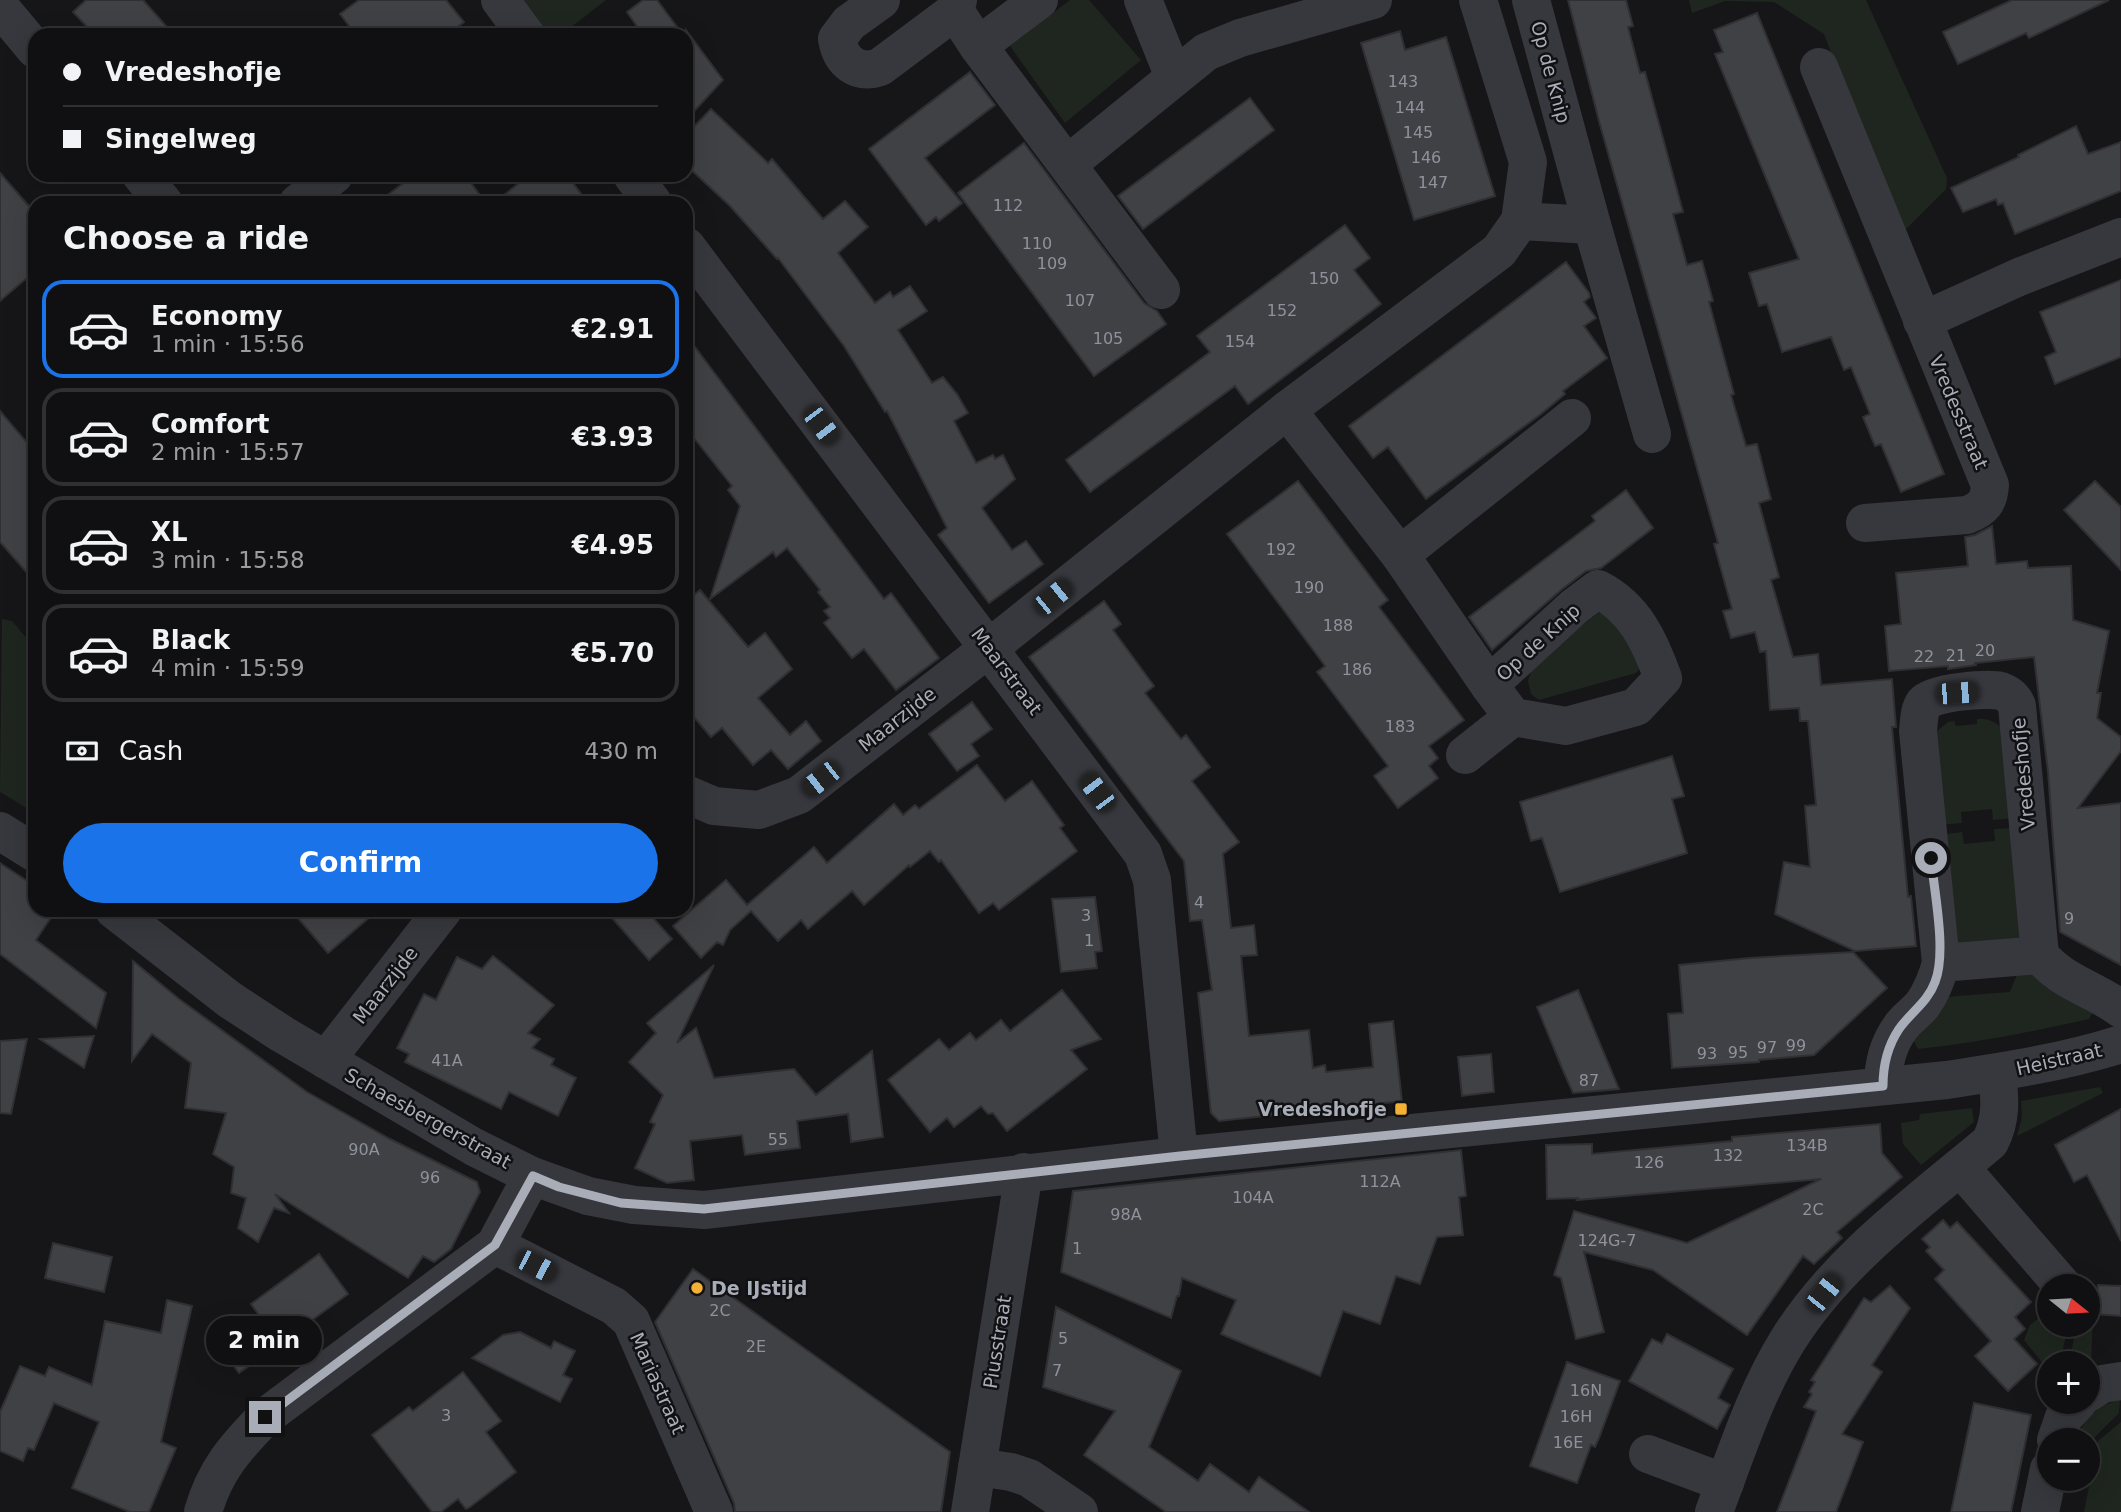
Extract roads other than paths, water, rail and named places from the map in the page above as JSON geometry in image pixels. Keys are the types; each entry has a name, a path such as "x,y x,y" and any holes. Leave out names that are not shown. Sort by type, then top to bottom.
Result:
{"street":[{"path":"881,0 849,23 837,39 845,60 852,66 872,70 880,67 957,6 978,46 1161,290"},
{"path":"978,46 1039,0"},
{"path":"1143,0 1174,77"},
{"path":"1068,164 1206,52 1240,38 1373,0"},
{"path":"989,648 1287,410 1499,251 1520,221 1528,162 1478,0"},
{"name":"Op de Knip","path":"1531,0 1652,434"},
{"path":"0,7 28,41"},
{"name":"Vredesstraat","path":"1819,67 1990,485 1988,499 1978,511 1967,515 1865,523"},
{"path":"147,182 158,196"},
{"path":"307,196 325,182"},
{"path":"1520,221 1592,225"},
{"path":"1922,321 2019,276 2121,237"},
{"name":"Maarstraat","path":"693,255 1143,854 1152,880 1180,1156"},
{"name":"Op de Knip","path":"1287,410 1400,555 1489,685 1513,717 1566,726 1636,707 1663,678 1651,643 1617,599 1598,589 1574,607 1489,685"},
{"path":"1400,555 1572,418"},
{"name":"Maarzijde","path":"693,797 714,806 758,810 799,795 989,648"},
{"name":"Vredeshofje","path":"1883,1086 1883,1065 1889,1048 1899,1029 1923,1003 1935,984 1941,963 1918,731 1924,703 1937,694 1997,690 2010,695 2017,706 2039,955"},
{"path":"1465,755 1513,717"},
{"path":"0,831 28,849"},
{"name":"Schaesbergerstraat","path":"123,917 230,1000 474,1147 559,1187 621,1203 704,1209 1024,1172 1997,1073"},
{"name":"Maarzijde","path":"326,1060 438,917"},
{"path":"1941,963 2039,955 2049,967 2061,975 2121,1009"},
{"name":"Heistraat","path":"1997,1073 2089,1054 2121,1044"},
{"path":"1648,1454 1719,1497 1762,1388 1789,1339 1805,1318 1836,1279 1875,1239 1990,1142 1997,1128 2000,1097 1997,1073"},
{"path":"1960,1167 2053,1274"},
{"name":"Piusstraat","path":"970,1512 1024,1172"},
{"path":"203,1512 217,1476 237,1446 265,1417 495,1245 533,1176"},
{"name":"Mariastraat","path":"495,1245 614,1306 631,1321 714,1512"},
{"path":"2100,1385 2121,1381"},
{"path":"977,1467 1011,1472 1029,1478 1079,1512"},
{"path":"2040,1512 2044,1491"}],"place":[{"name":"Vredeshofje","path":"1401,1109"},
{"name":"De IJstijd","path":"697,1288"}]}
